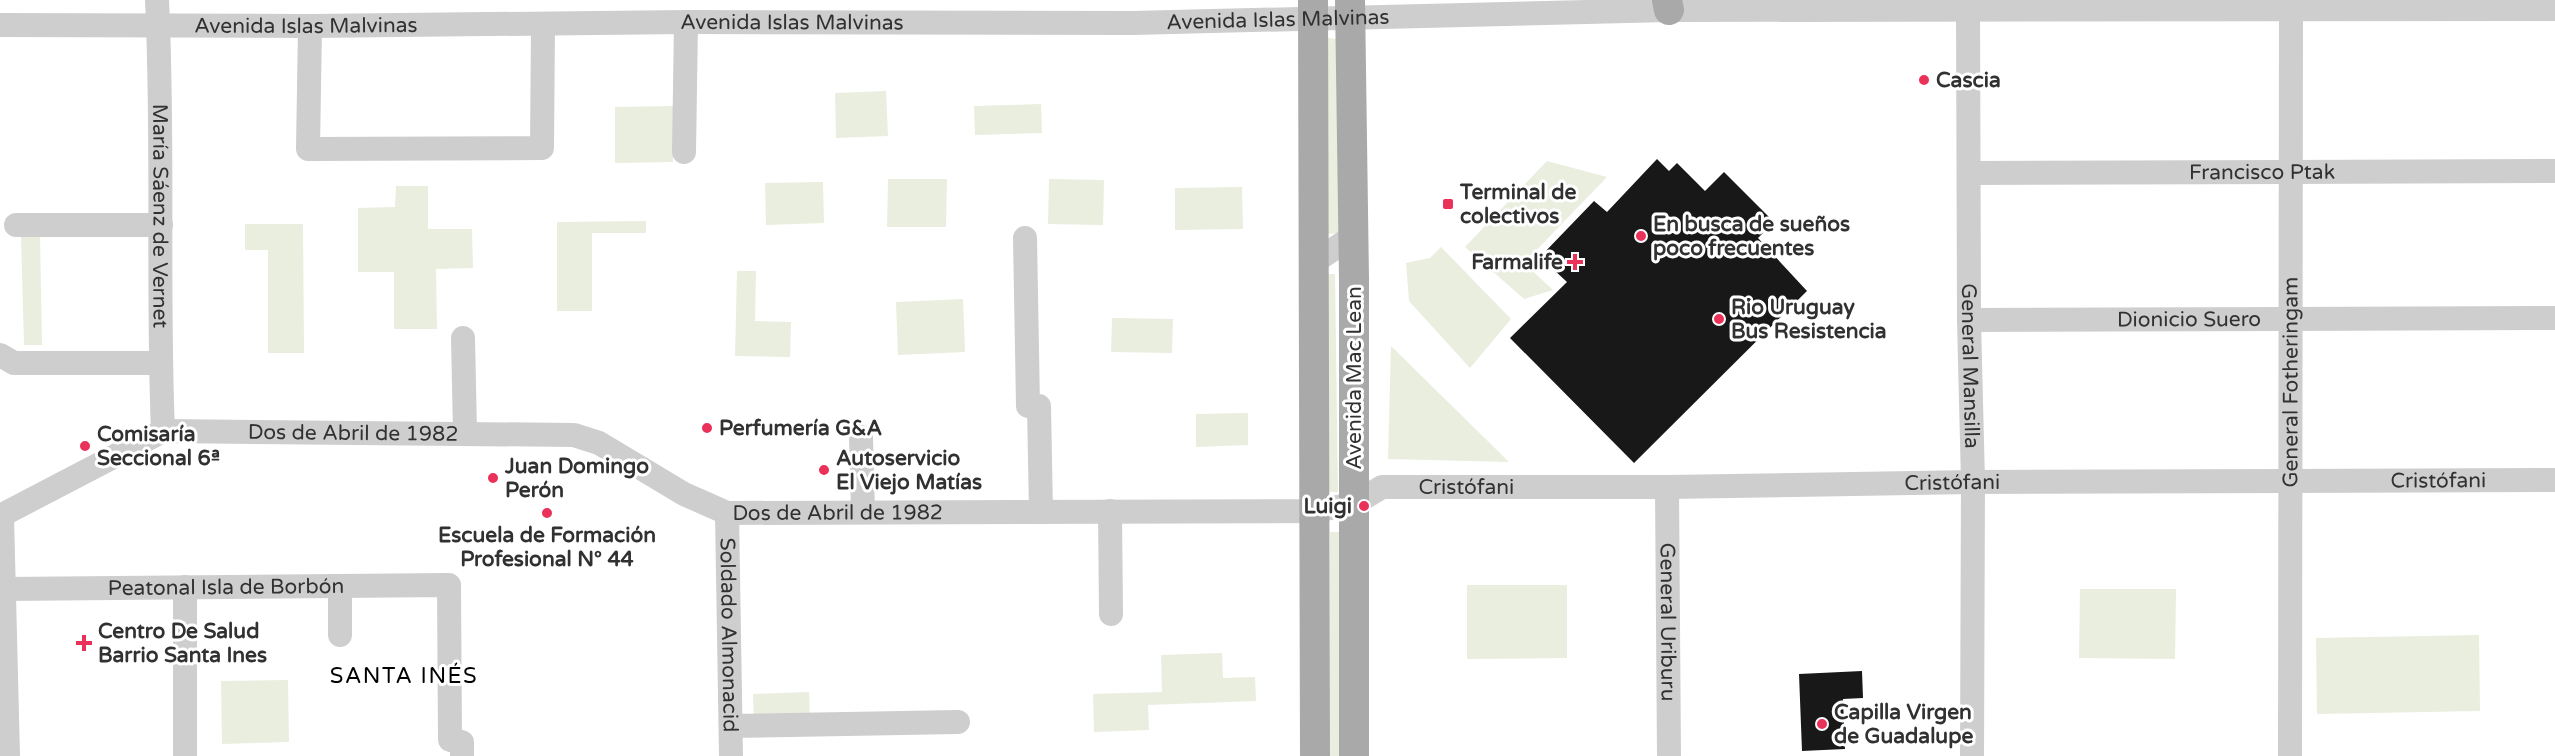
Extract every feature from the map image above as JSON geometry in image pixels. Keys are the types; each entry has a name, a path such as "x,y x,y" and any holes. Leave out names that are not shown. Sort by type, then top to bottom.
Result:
{"main road":[{"name":"Avenida Mac Lean","path":"1314,10 1315,756"},
{"name":"Avenida Mac Lean","path":"1351,10 1354,756"}],"street":[{"name":"María Sáenz de Vernet","path":"157,0 161,225 160,363 163,431"},
{"name":"Avenida Islas Malvinas","path":"0,25 1132,23 1314,10 1668,5 1968,10 2555,9"},
{"name":"General Fotheringam","path":"2290,756 2291,9"},
{"name":"General Mansilla","path":"1968,10 1969,320 1973,482 1972,756"},
{"path":"684,152 686,22"},
{"path":"310,26 308,149 543,148 543,24"},
{"name":"Francisco Ptak","path":"1970,173 2555,171"},
{"path":"16,225 161,225"},
{"path":"1314,262 1352,237"},
{"path":"1025,238 1028,406 1039,406 1041,512"},
{"name":"Dionicio Suero","path":"1969,320 2555,318"},
{"path":"464,338 465,432"},
{"path":"0,355 14,363 160,363"},
{"name":"Dos de Abril de 1982","path":"1,516 163,431 465,432 574,435 599,443 684,494 728,513 1314,511 1354,504"},
{"path":"861,437 862,512"},
{"name":"Cristófani","path":"1354,504 1382,487 2555,480"},
{"name":"General Uriburu","path":"1667,487 1669,756"},
{"path":"1110,511 1111,614"},
{"name":"Soldado Almonacid","path":"728,513 731,756"},
{"path":"1,516 8,756"},
{"name":"Peatonal Isla de Borbón","path":"4,589 448,585 450,740 462,742 462,756"},
{"path":"340,586 340,635"},
{"path":"185,587 185,756"},
{"path":"731,726 958,722"}],"shaded area":[{"path":"1328,38 1343,40 1343,233 1327,234"},
{"path":"886,91 888,136 836,138 835,93"},
{"path":"1041,104 1042,133 975,135 974,106"},
{"path":"673,106 673,162 615,163 615,107"},
{"path":"1547,161 1607,177 1524,263 1553,290 1524,299 1465,247"},
{"path":"888,179 947,179 946,227 887,227"},
{"path":"1049,179 1104,180 1103,225 1048,224"},
{"path":"823,182 824,223 766,225 765,183"},
{"path":"396,186 428,186 428,229 472,229 473,268 436,269 437,329 394,329 394,272 358,272 358,208 395,207"},
{"path":"1242,187 1243,229 1175,230 1175,188"},
{"path":"646,221 646,233 592,233 592,311 557,311 557,222"},
{"path":"245,224 303,224 304,353 268,353 268,250 245,250"},
{"path":"21,235 40,235 42,345 24,345"},
{"path":"1441,247 1511,319 1470,368 1409,301 1406,263 1430,258"},
{"path":"737,271 756,271 755,321 791,322 790,357 735,356"},
{"path":"1323,274 1335,274 1338,492 1326,492"},
{"path":"963,299 965,352 898,355 896,302"},
{"path":"1112,318 1173,319 1172,353 1111,352"},
{"path":"1391,346 1509,462 1388,459"},
{"path":"1248,413 1248,445 1196,447 1196,414"},
{"path":"1330,532 1342,532 1344,756 1330,756"},
{"path":"1467,585 1567,585 1567,658 1467,659"},
{"path":"2080,589 2176,589 2175,659 2079,658"},
{"path":"2479,635 2480,711 2317,714 2316,638"},
{"path":"1222,653 1223,678 1255,677 1256,701 1148,705 1149,730 1094,732 1093,694 1162,692 1161,655"},
{"path":"288,680 289,742 222,744 221,681"},
{"path":"809,692 810,721 754,723 753,694"}],"building":[{"path":"1657,159 1669,171 1677,163 1705,191 1724,172 1774,222 1758,238 1807,291 1634,463 1510,338 1567,282 1540,257 1594,201 1607,212"},
{"name":"Capilla Virgen de Guadalupe","path":"1862,671 1863,698 1843,699 1845,749 1802,751 1799,674"}],"place":[{"name":"Cascia","path":"1924,80"},
{"name":"Terminal de colectivos","path":"1448,204"},
{"name":"En busca de sueños poco frecuentes","path":"1641,236"},
{"name":"Farmalife","path":"1575,262"},
{"name":"Rio Uruguay Bus Resistencia","path":"1719,319"},
{"name":"Perfumería G&A","path":"707,428"},
{"name":"Comisaría Seccional 6ª","path":"85,446"},
{"name":"Autoservicio El Viejo Matías","path":"824,470"},
{"name":"Juan Domingo Perón","path":"493,478"},
{"name":"Luigi","path":"1364,506"},
{"name":"Escuela de Formación Profesional N° 44","path":"547,513"},
{"name":"Centro De Salud Barrio Santa Ines","path":"84,643"},
{"name":"Capilla Virgen de Guadalupe","path":"1822,724"}],"district":[{"name":"SANTA INÉS","path":"404,675"}]}
